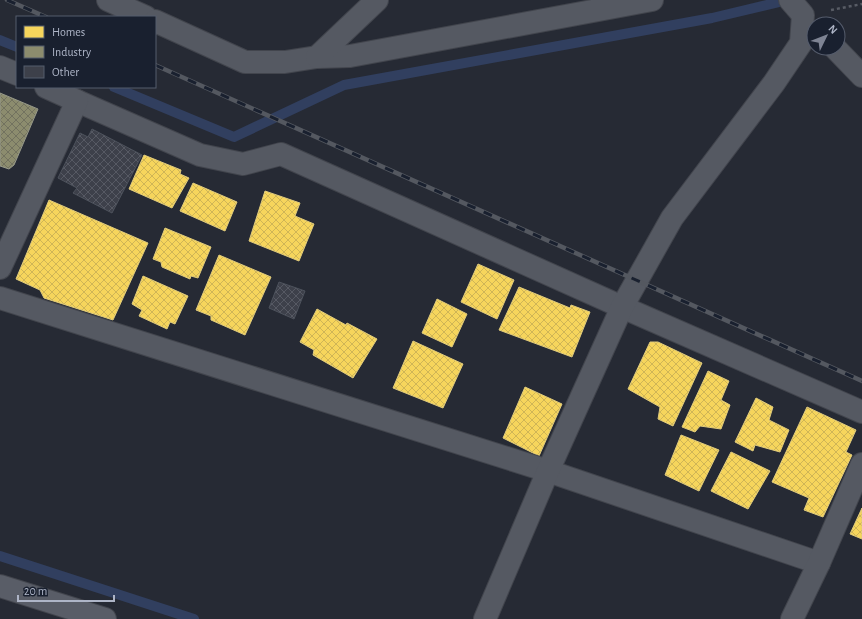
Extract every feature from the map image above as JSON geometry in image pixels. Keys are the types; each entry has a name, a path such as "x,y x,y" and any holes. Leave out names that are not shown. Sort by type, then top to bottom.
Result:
{"street":[{"path":"108,0 144,16"},
{"path":"317,57 377,0"},
{"path":"156,21 246,62 285,62 317,57 350,56 652,0"},
{"path":"485,619 548,471 622,307 672,218 774,83 801,42 802,14"},
{"path":"843,56 862,76"},
{"path":"0,66 16,74"},
{"path":"48,88 200,155 243,164 281,154 622,307 862,412"},
{"path":"0,268 77,101"},
{"path":"0,298 548,471 819,563"},
{"path":"792,619 819,563 862,464"},
{"path":"0,586 80,615 104,619"}],"path":[{"path":"802,14 862,4"}],"building: Homes":[{"path":"144,155 181,170 180,174 189,178 172,208 129,189"},
{"path":"193,183 237,202 225,231 180,211"},
{"path":"265,191 300,203 295,216 314,224 299,261 249,241"},
{"path":"49,200 148,243 113,320 44,298 40,290 16,279"},
{"path":"165,228 211,247 198,278 191,276 190,279 162,267 161,262 153,259"},
{"path":"219,255 271,277 245,335 211,320 211,316 196,310"},
{"path":"478,264 514,280 497,319 461,302"},
{"path":"143,276 188,296 175,324 170,322 167,329 139,316 142,310 132,304"},
{"path":"519,287 570,308 571,305 590,312 572,357 499,330"},
{"path":"437,299 467,314 452,347 422,333"},
{"path":"317,309 346,325 347,323 377,339 353,378 313,355 314,350 300,342"},
{"path":"413,341 463,364 443,408 393,388"},
{"path":"650,342 658,342 702,363 673,426 658,419 660,407 628,389"},
{"path":"708,371 729,381 721,400 730,405 721,429 700,426 695,432 682,427"},
{"path":"525,387 562,404 539,456 503,438"},
{"path":"756,398 773,407 769,420 789,430 780,452 755,445 753,451 735,442"},
{"path":"807,407 856,430 846,452 852,455 823,517 804,510 809,498 772,482"},
{"path":"681,435 719,450 699,491 665,475"},
{"path":"731,452 770,471 748,509 711,491"},
{"path":"862,508 862,539 850,534"}],"building: Industry":[{"path":"0,93 38,109 14,165 9,169 0,166"}],"building: Other":[{"path":"92,129 142,155 112,213 73,193 77,188 58,178 80,133 88,137"},
{"path":"279,282 305,291 294,319 269,308"}],"waterway":[{"path":"116,88 234,137 344,85 712,18 788,0"},
{"path":"0,40 16,47"},
{"path":"0,556 194,619"}],"railway":[{"path":"7,0 44,16"},
{"path":"156,65 862,381"}]}
